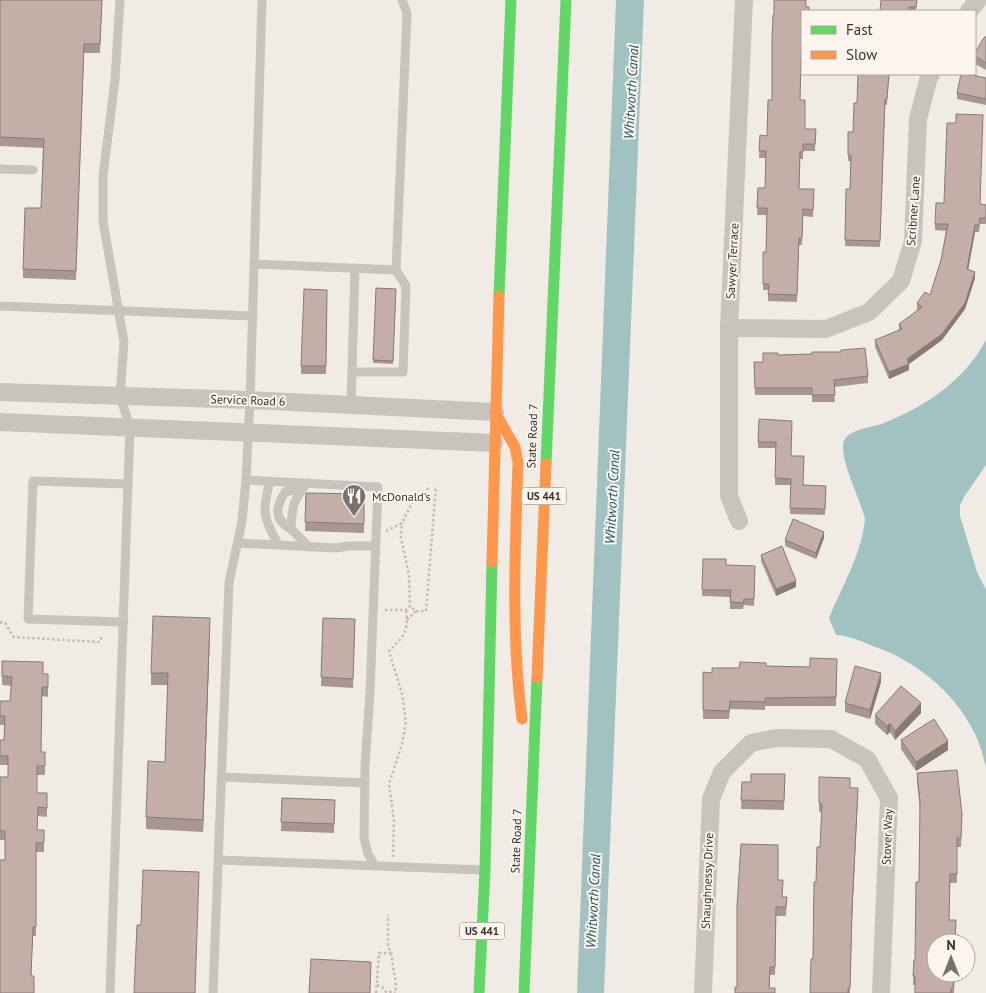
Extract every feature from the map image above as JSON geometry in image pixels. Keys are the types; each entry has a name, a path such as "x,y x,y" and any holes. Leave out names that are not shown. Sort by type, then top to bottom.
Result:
{"main road":[{"name":"US 441","path":"479,993 485,870 494,443 511,0"},
{"name":"State Road 7","path":"524,993 566,0"},
{"path":"495,412 515,447 518,463 515,643 518,688 532,781"}],"street":[{"name":"Sawyer Terrace","path":"739,521 729,496 729,328 744,0"},
{"path":"970,10 978,0"},
{"name":"Scribner Lane","path":"729,328 826,329 868,312 901,281 913,241 918,119 930,75"},
{"name":"Service Road 6","path":"0,392 250,400 495,412"},
{"path":"0,422 494,443"},
{"name":"Stover Way","path":"722,772 751,743 776,738 831,740 868,759 889,798 881,993"},
{"name":"Shaughnessy Drive","path":"702,993 711,799 722,772"}],"lane":[{"path":"110,993 130,427 120,396 124,342 103,221 103,176 115,80 120,0"},
{"path":"213,993 229,583 242,522 249,433 262,0"},
{"path":"352,372 403,372 406,286 396,270 407,13 402,0"},
{"path":"0,169 33,170"},
{"path":"254,264 396,270"},
{"path":"351,405 355,268"},
{"path":"0,306 253,316"},
{"path":"246,480 305,485 378,487 364,838 368,854 375,866"},
{"path":"124,622 28,619 33,481 128,484"},
{"path":"270,481 265,499 264,515 278,544"},
{"path":"291,529 292,508 297,495 305,485"},
{"path":"305,485 285,492 277,505 278,516 284,525 310,547"},
{"path":"238,543 336,548 375,546"},
{"path":"222,778 365,783"},
{"path":"219,860 485,870"}],"path":[{"path":"410,606 416,611 426,611 436,486"},
{"path":"383,610 406,610 410,606 409,575 401,538 402,523 412,503 430,487"},
{"path":"383,533 402,523"},
{"path":"393,857 394,821 389,784 402,744 406,722 402,694 389,651 404,636 407,620 406,610"},
{"path":"407,620 416,611"},
{"path":"0,622 5,623 14,637 98,642 103,635"},
{"path":"377,985 386,992 395,992 395,977 388,946 388,915"},
{"path":"376,993 379,953 391,953"}],"water":[{"name":"Whitworth Canal","path":"616,0 644,0 604,993 577,993"},
{"path":"986,340 986,465 964,497 960,505 960,516 977,572 986,590 986,767 980,746 967,719 957,705 933,680 919,669 889,652 855,639 836,635 829,618 856,557 865,519 845,462 843,445 845,440 853,432 884,423 915,409 942,391 967,368"}],"building":[{"path":"0,0 102,0 100,44 84,44 76,271 23,269 25,208 41,208 44,139 0,137"},
{"path":"774,0 806,0 806,7 809,7 809,10 801,10 800,100 805,100 805,129 816,129 815,144 803,144 803,152 800,152 799,189 814,189 813,210 803,209 802,238 799,238 797,295 768,294 769,284 763,284 763,252 766,252 767,208 757,208 758,188 765,188 766,151 759,151 760,135 767,136 768,100 772,100"},
{"path":"881,0 917,0 916,7 909,7 909,10 880,10"},
{"path":"986,36 986,63 976,57 976,51"},
{"path":"858,75 889,75 887,99 885,99 880,241 845,240 846,189 850,189 851,155 848,155 848,132 853,132 854,103 857,103"},
{"path":"961,75 986,78 986,99 957,93"},
{"path":"956,114 983,115 980,204 986,205 986,218 980,218 979,225 975,225 967,269 975,272 965,303 942,334 907,359 909,364 889,372 875,340 902,329 899,324 922,307 917,303 925,292 930,295 941,260 948,224 935,224 936,203 944,203 947,123 956,123"},
{"path":"376,288 396,289 393,361 373,360"},
{"path":"304,289 327,290 326,366 301,366"},
{"path":"865,348 868,376 834,380 835,395 812,395 812,388 755,388 754,362 763,362 763,353 778,353 778,355 812,354 812,352 841,352 841,350"},
{"path":"759,419 792,421 791,456 804,456 803,485 826,486 825,509 790,508 791,479 775,478 776,442 758,442"},
{"path":"306,493 364,494 364,524 305,522"},
{"path":"793,519 824,532 816,553 785,540"},
{"path":"782,546 796,581 776,589 761,555"},
{"path":"703,559 726,559 726,565 755,566 754,599 744,599 743,603 730,602 731,590 702,590"},
{"path":"153,616 210,618 203,820 146,817 148,761 165,762 168,673 151,673"},
{"path":"323,618 355,619 353,679 321,677"},
{"path":"810,658 837,659 836,697 765,698 765,702 730,701 729,711 703,710 703,672 712,673 712,668 739,668 740,662 766,663 766,666 810,667"},
{"path":"2,661 43,662 43,674 48,674 48,687 42,687 41,752 45,752 45,766 37,766 37,793 47,793 47,808 38,807 37,830 44,830 44,843 36,843 36,927 33,927 31,976 34,976 34,993 0,993 0,860 5,860 5,831 0,831 0,777 8,777 8,756 0,756 0,740 4,740 5,716 0,716 0,701 10,701 12,677 2,676"},
{"path":"855,666 881,673 870,710 845,703"},
{"path":"901,686 921,703 895,731 890,723 887,726 875,715"},
{"path":"934,719 948,741 916,762 901,740"},
{"path":"957,770 962,814 961,838 957,838 957,874 950,874 949,920 956,920 955,933 926,933 926,983 953,983 951,993 915,993 915,976 913,976 916,882 919,882 920,802 917,773"},
{"path":"751,774 785,774 784,801 741,800 742,782 751,782"},
{"path":"819,777 850,778 850,788 858,788 850,988 848,988 848,993 810,993 811,959 813,959 814,882 816,882 817,847 820,847 822,804 819,803"},
{"path":"282,798 335,800 334,824 281,822"},
{"path":"741,844 778,845 778,880 783,880 782,897 787,897 786,907 776,907 775,967 770,967 769,988 775,988 775,993 735,993 735,987 737,987 737,906"},
{"path":"143,870 199,872 195,993 134,993 137,925 141,925"},
{"path":"311,959 371,962 370,993 309,993"}],"traffic: fast":[{"path":"499,296 511,0"},
{"path":"546,464 566,0"},
{"path":"479,993 485,870 492,562"},
{"path":"524,993 537,678"}],"traffic: slow":[{"path":"492,562 499,296"},
{"path":"495,412 515,447 518,463 515,623 522,719"},
{"path":"537,678 546,464"}],"place":[{"name":"McDonald's","path":"354,517"}]}
